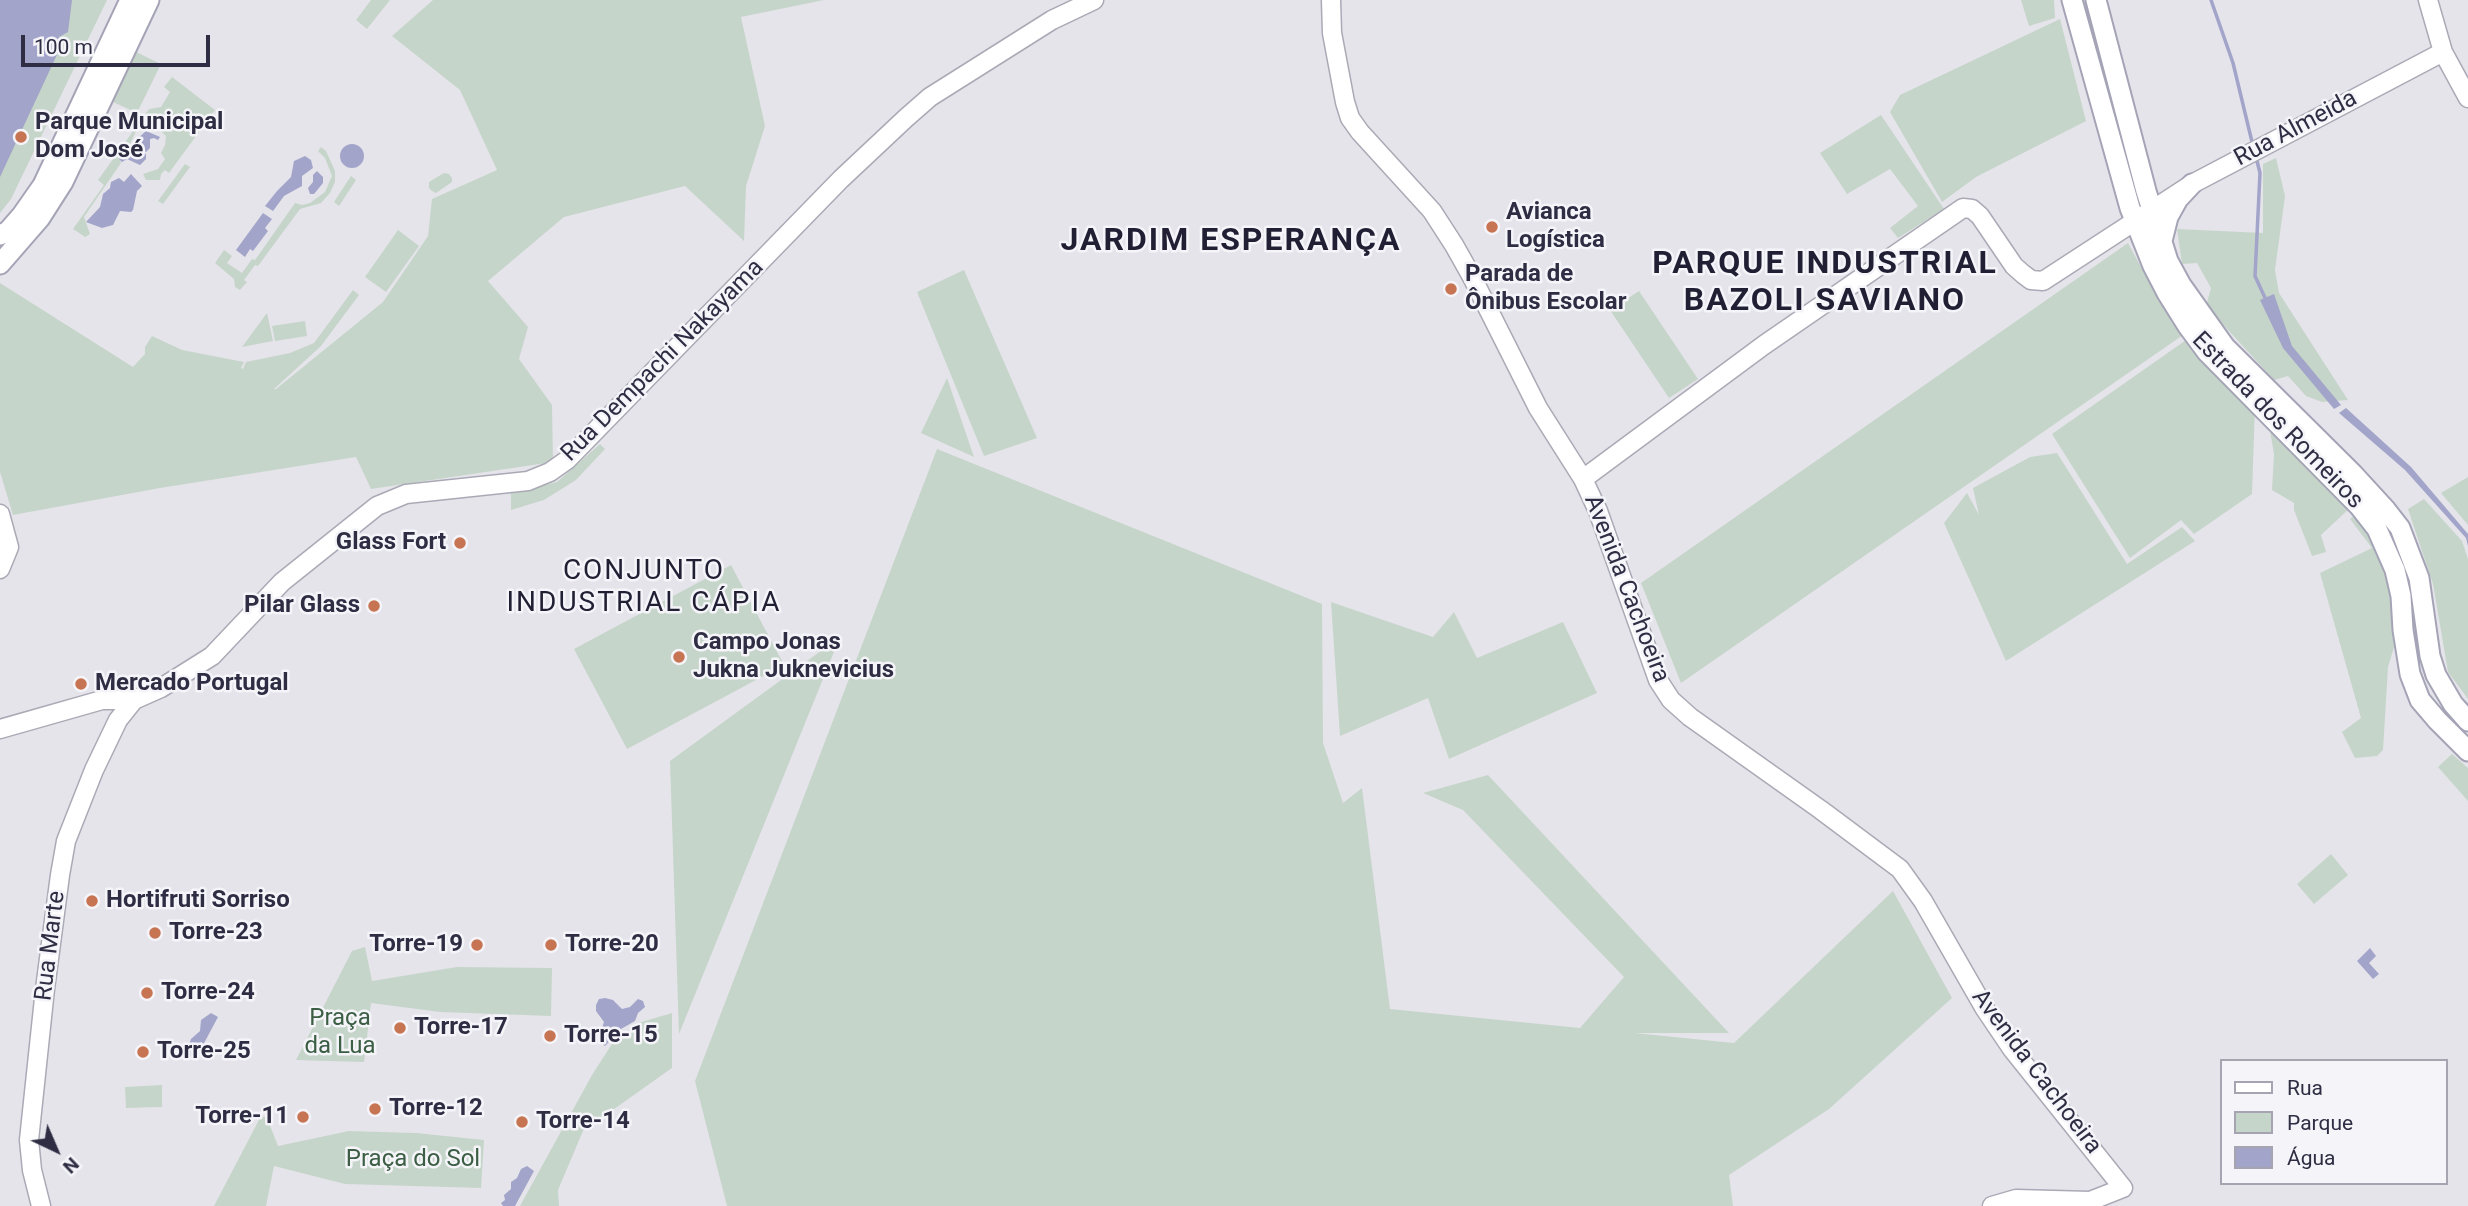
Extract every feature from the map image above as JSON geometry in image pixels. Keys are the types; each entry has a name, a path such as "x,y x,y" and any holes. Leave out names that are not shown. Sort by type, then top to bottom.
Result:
{"main road":[{"path":"0,235 22,215 43,185 130,0"},
{"path":"0,264 40,218 63,182 149,0"},
{"name":"Estrada dos Romeiros","path":"2072,0 2119,168 2144,216 2162,242 2168,261 2181,285 2225,347 2353,474 2400,528 2419,578 2430,656 2436,674 2453,704 2468,721"},
{"name":"Estrada dos Romeiros","path":"2096,0 2146,191 2144,216 2153,266 2187,325 2213,357 2359,506 2377,529 2395,570 2401,596 2410,674 2425,706 2468,751"},
{"path":"2119,168 2129,180 2146,191 2173,196"},
{"path":"2162,242 2168,217 2178,199 2192,184"},
{"path":"2410,674 2436,674"}],"street":[{"name":"Rua Dempachi Nakayama","path":"134,700 170,683 212,656 282,582 377,506 406,494 528,481 550,472 567,460 841,179 929,97 1052,20 1094,0"},
{"name":"Avenida Cachoeira","path":"1331,0 1332,33 1350,118 1432,211 1454,245 1538,408 1583,479 1598,511 1658,680 1671,701 1690,718 1900,869 1923,901 1985,1009 2012,1049 2123,1188 2090,1201 2016,1199 1992,1206"},
{"path":"2428,0 2443,52 2468,98"},
{"name":"Rua Almeida","path":"1583,479 1764,345 1963,208 1972,209 1980,216 2014,266 2031,280 2042,281 2192,184 2443,52"},
{"path":"0,514 9,547 0,569"},
{"path":"0,729 102,700 134,700"},
{"name":"Rua Marte","path":"41,1206 32,1170 30,1129 66,841 94,770 118,720 134,700"}],"green space":[{"name":"Parque Municipal Dom José","path":"0,0 107,0 11,199 0,213"},
{"path":"371,0 390,0 367,29 356,20"},
{"path":"433,0 824,0 741,17 765,126 746,186 744,241 685,186 564,217 488,281 528,327 519,359 552,405 553,462 371,489 356,457 160,488 13,515 0,472 0,283 133,367 145,354 145,347 152,336 182,350 244,362 241,368 243,369 246,362 290,353 314,343 353,290 359,295 321,346 276,389 383,302 428,236 432,199 497,170 460,90 392,36"},
{"path":"2021,0 2054,0 2055,18 2029,26"},
{"path":"2060,19 2086,121 1976,177 1942,202 1890,112 1900,95"},
{"path":"134,51 161,64 137,113 111,101"},
{"path":"172,77 215,110 169,173 165,170 161,174 160,180 146,180 143,174 158,169 165,159 161,153 166,136 154,124 138,127 130,144 123,147 118,155 121,163 84,217 90,234 85,237 73,229 104,185 98,180 149,109 161,107 170,92 164,87"},
{"path":"1881,115 1944,209 1898,238 1890,228 1918,206 1890,169 1847,194 1820,153"},
{"path":"321,147 326,151 335,171 335,182 330,193 321,203 300,209 258,266 255,265 240,290 235,287 234,279 215,263 224,250 232,256 227,263 242,273 252,259 255,260 295,203 310,203 325,192 332,176 325,158 318,151"},
{"path":"2276,158 2285,196 2275,270 2279,293 2348,400 2322,402 2306,396 2288,376 2274,380 2206,306 2211,288 2197,263 2182,264 2177,229 2263,233 2263,164"},
{"path":"185,164 190,167 163,204 158,201"},
{"path":"444,173 449,174 452,182 436,193 432,191 429,182"},
{"path":"351,176 356,180 339,206 334,202"},
{"path":"398,230 419,246 386,292 365,277"},
{"path":"2128,243 2154,291 2183,335 1681,683 1641,583"},
{"path":"964,270 1037,438 984,456 917,292"},
{"path":"1639,291 1698,379 1669,398 1610,310"},
{"path":"267,313 273,341 242,347"},
{"path":"305,321 307,336 275,341 272,326"},
{"path":"2189,338 2255,406 2252,494 2194,534 2181,520 2130,558 2052,434"},
{"path":"947,378 974,457 921,433"},
{"path":"2268,419 2351,507 2321,535 2326,552 2312,556 2294,510 2294,503 2272,490 2274,454"},
{"path":"600,444 605,449 576,480 544,500 511,510 511,493 557,482"},
{"path":"937,449 1322,604 1323,743 1343,803 1362,788 1390,1009 1580,1028 1624,977 1463,810 1423,793 1488,775 1729,1033 1634,1033 1734,1043 1893,891 1952,998 1829,1109 1729,1175 1733,1206 727,1206 695,1081"},
{"path":"2057,453 2127,564 2182,527 2195,541 2006,661 1944,523 1967,493 1979,515 1973,488 2030,457"},
{"path":"2468,477 2468,525 2441,493"},
{"path":"2424,499 2462,541 2468,559 2468,699 2448,672 2433,584 2408,509"},
{"path":"2359,512 2391,567 2399,631 2388,667 2383,750 2377,756 2355,758 2342,732 2361,718 2320,573 2372,548 2350,519"},
{"name":"Campo Jonas Jukna Juknevicius","path":"731,565 784,665 627,749 574,649"},
{"path":"1331,602 1433,637 1454,612 1477,658 1563,622 1597,693 1449,759 1428,698 1340,736"},
{"path":"840,637 679,1034 670,761"},
{"path":"2452,754 2468,768 2468,801 2438,767"},
{"path":"2331,854 2348,875 2314,904 2297,884"},
{"name":"Praça da Lua","path":"365,947 372,981 457,967 552,968 551,1016 440,1012 371,1003 364,1062 296,1060 352,951"},
{"path":"672,1013 672,1068 583,1131 558,1190 559,1206 520,1206 612,1044 638,1023"},
{"path":"162,1085 162,1107 126,1108 125,1087"},
{"name":"Praça do Sol","path":"261,1116 267,1118 278,1146 349,1131 416,1133 484,1140 481,1188 345,1184 274,1166 266,1206 214,1206"}],"water":[{"path":"0,0 72,0 68,32 59,37 62,44 0,177"},
{"path":"146,131 160,137 158,140 150,139 150,148 146,152 140,149 136,140"},
{"path":"352,144 361,147 364,156 361,165 352,168 343,165 340,156 343,147"},
{"path":"127,145 136,152 146,154 146,159 140,165 127,159 122,162 119,159"},
{"path":"305,156 311,160 313,168 302,176 302,186 284,196 273,211 265,206 291,177 294,161"},
{"path":"317,171 323,177 323,183 314,194 310,194 308,188"},
{"path":"131,174 142,186 137,191 133,210 120,211 113,225 102,228 86,222 100,207 103,194 110,188 111,182 119,178 124,182"},
{"path":"263,213 272,219 265,228 268,231 245,257 236,250"},
{"path":"2274,294 2292,346 2341,405 2334,409 2283,348 2260,300"},
{"path":"2346,408 2411,467 2468,534 2468,546 2466,538 2405,470 2339,413"},
{"path":"2370,948 2376,956 2369,963 2379,974 2373,979 2357,961"},
{"path":"599,999 613,1000 622,1009 630,1007 638,999 643,1001 645,1007 638,1013 635,1021 621,1029 605,1046 598,1040 604,1022 596,1011 596,1005"},
{"path":"211,1013 218,1017 195,1060 184,1052 191,1039 200,1031 201,1020"},
{"path":"527,1166 534,1171 515,1206 503,1206 501,1203 505,1200 504,1195 511,1189 511,1182 517,1178 521,1169"}],"waterway":[{"path":"2211,0 2233,63 2253,146"},
{"path":"2256,157 2260,173 2255,276 2266,300"}],"place":[{"name":"Parque Municipal Dom José","path":"21,137"},
{"name":"Avianca Logística","path":"1492,227"},
{"name":"Parada de Ônibus Escolar","path":"1451,289"},
{"name":"Glass Fort","path":"460,543"},
{"name":"Pilar Glass","path":"374,606"},
{"name":"Campo Jonas Jukna Juknevicius","path":"679,657"},
{"name":"Mercado Portugal","path":"81,684"},
{"name":"Hortifruti Sorriso","path":"92,901"},
{"name":"Torre-23","path":"155,933"},
{"name":"Torre-19","path":"477,945"},
{"name":"Torre-20","path":"551,945"},
{"name":"Torre-24","path":"147,993"},
{"name":"Torre-17","path":"400,1028"},
{"name":"Torre-15","path":"550,1036"},
{"name":"Torre-25","path":"143,1052"},
{"name":"Torre-12","path":"375,1109"},
{"name":"Torre-11","path":"303,1117"},
{"name":"Torre-14","path":"522,1122"}],"district":[{"name":"JARDIM ESPERANÇA","path":"1231,242"},
{"name":"PARQUE INDUSTRIAL BAZOLI SAVIANO","path":"1825,284"},
{"name":"CONJUNTO INDUSTRIAL CÁPIA","path":"644,588"}]}
